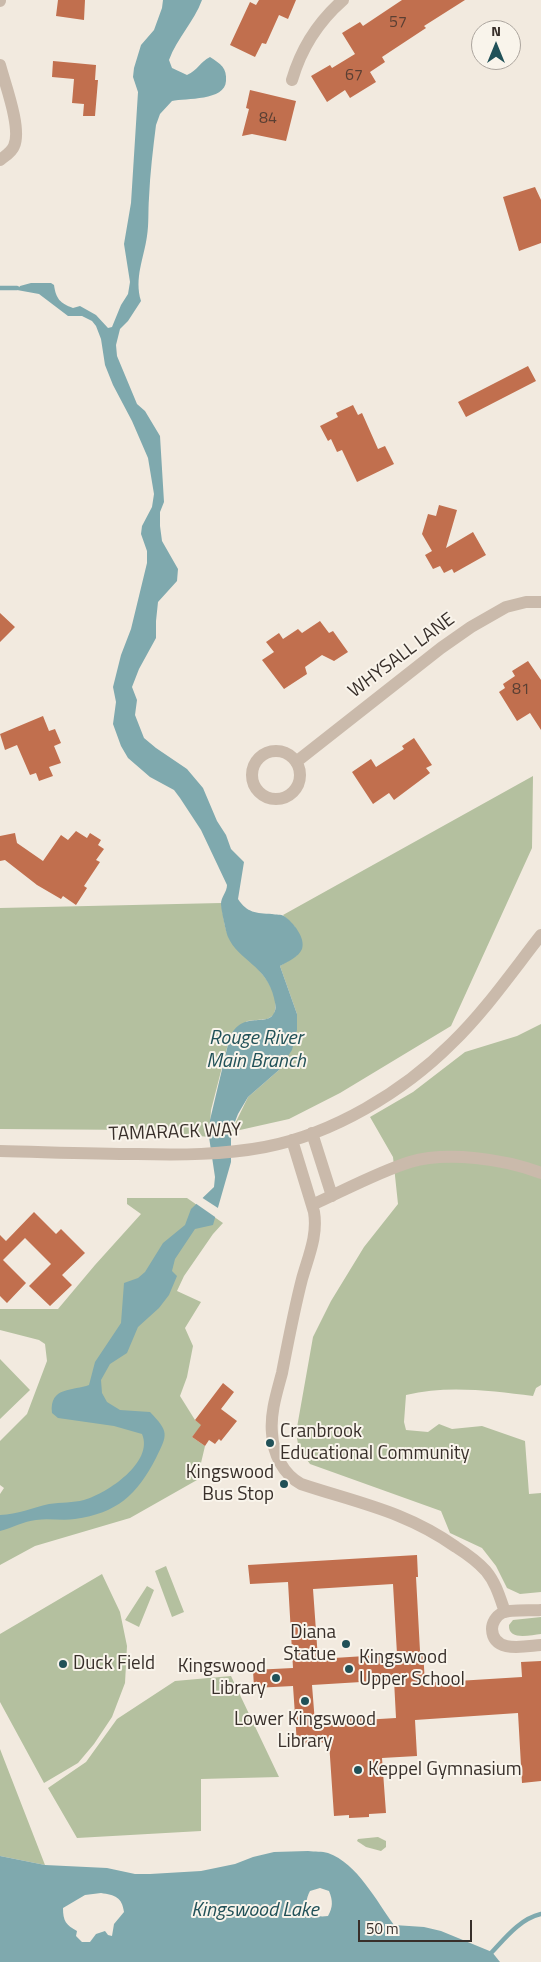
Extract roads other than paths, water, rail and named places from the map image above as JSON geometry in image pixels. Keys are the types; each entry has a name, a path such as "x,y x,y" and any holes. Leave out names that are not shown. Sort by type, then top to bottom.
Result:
{"street":[{"path":"292,80 298,61 315,32 332,9 343,0"},
{"path":"0,65 14,121 16,138 14,147 0,160"},
{"name":"WHYSALL LANE","path":"296,762 441,648 471,627 506,607 526,602 541,602"},
{"name":"TAMARACK WAY","path":"0,1151 186,1155 250,1150 312,1133 382,1098 408,1081 437,1057 477,1016 541,935"},
{"path":"312,1133 332,1196"},
{"path":"292,1140 315,1218 314,1236 301,1285 272,1418 272,1434 278,1458 290,1476 301,1484 403,1516 445,1539 476,1561 486,1571 497,1591 505,1612"},
{"path":"312,1204 400,1166 427,1159 487,1159 519,1165 541,1173"},
{"path":"541,1610 505,1612 496,1618 493,1625 493,1634 498,1642 509,1647 541,1645"}],"water":[{"name":"Rouge River Main Branch","path":"163,0 202,0 195,16 172,52 169,60 172,68 187,75 210,57 222,67 226,81 224,87 219,92 204,97 172,101 160,114 156,125 149,189 148,231 139,276 141,301 128,321 120,329 116,345 117,356 137,404 145,411 160,436 164,502 160,512 162,541 178,569 177,581 158,602 156,638 139,669 132,687 137,700 135,715 144,738 187,769 203,788 231,849 244,862 238,899 241,904 248,910 284,916 295,926 300,935 303,945 302,949 292,959 280,966 297,1014 297,1030 292,1050 279,1070 248,1097 238,1114 231,1132 231,1162 213,1225 195,1229 175,1259 172,1271 177,1276 169,1295 159,1308 138,1327 127,1353 110,1364 101,1380 102,1393 107,1402 120,1410 150,1412 161,1424 165,1434 163,1444 149,1471 133,1492 114,1507 103,1512 75,1519 32,1521 0,1531 0,1515 49,1504 80,1501 105,1491 126,1475 141,1455 144,1445 142,1434 114,1426 58,1418 52,1413 52,1404 58,1394 89,1385 95,1362 121,1323 124,1283 138,1278 145,1272 163,1243 185,1225 191,1209 214,1187 215,1177 209,1137 210,1120 229,1040 240,1025 271,1017 276,1005 265,978 238,952 228,937 221,904 227,885 201,830 174,790 150,777 128,758 121,746 113,724 116,702 113,687 121,655 131,629 147,563 147,551 141,534 142,526 152,507 154,494 148,458 105,365 101,339 96,326 92,321 82,316 68,316 39,294 17,290 20,286 31,283 51,283 54,285 57,297 62,302 73,308 80,306 96,315 108,328 112,327 128,294 130,282 124,244 131,203 138,92 133,77 134,68 141,45 154,30"},
{"name":"Kingswood Lake","path":"308,1851 328,1853 348,1865 357,1874 394,1925 424,1927 441,1931 492,1952 500,1962 0,1962 0,1856 45,1865 107,1868 135,1874 150,1874 201,1871 235,1864 274,1852","holes":["320,1888 329,1891 332,1901 332,1907 328,1916 316,1916 307,1907 306,1902 310,1891","101,1893 120,1900 124,1912 114,1924 112,1936 108,1935 105,1931 96,1934 90,1942 82,1942 76,1936 77,1931 66,1922 63,1908 85,1895"]}],"waterway":[{"path":"0,288 17,288"},
{"path":"492,1952 520,1924 533,1916 541,1914"}],"place":[{"name":"Cranbrook Educational Community","path":"270,1443"},
{"name":"Kingswood Bus Stop","path":"284,1484"},
{"name":"Diana Statue","path":"346,1644"},
{"name":"Duck Field","path":"63,1664"},
{"name":"Kingswood Upper School","path":"349,1669"},
{"name":"Kingswood Library","path":"276,1678"},
{"name":"Lower Kingswood Library","path":"305,1701"},
{"name":"Keppel Gymnasium","path":"358,1770"}]}
